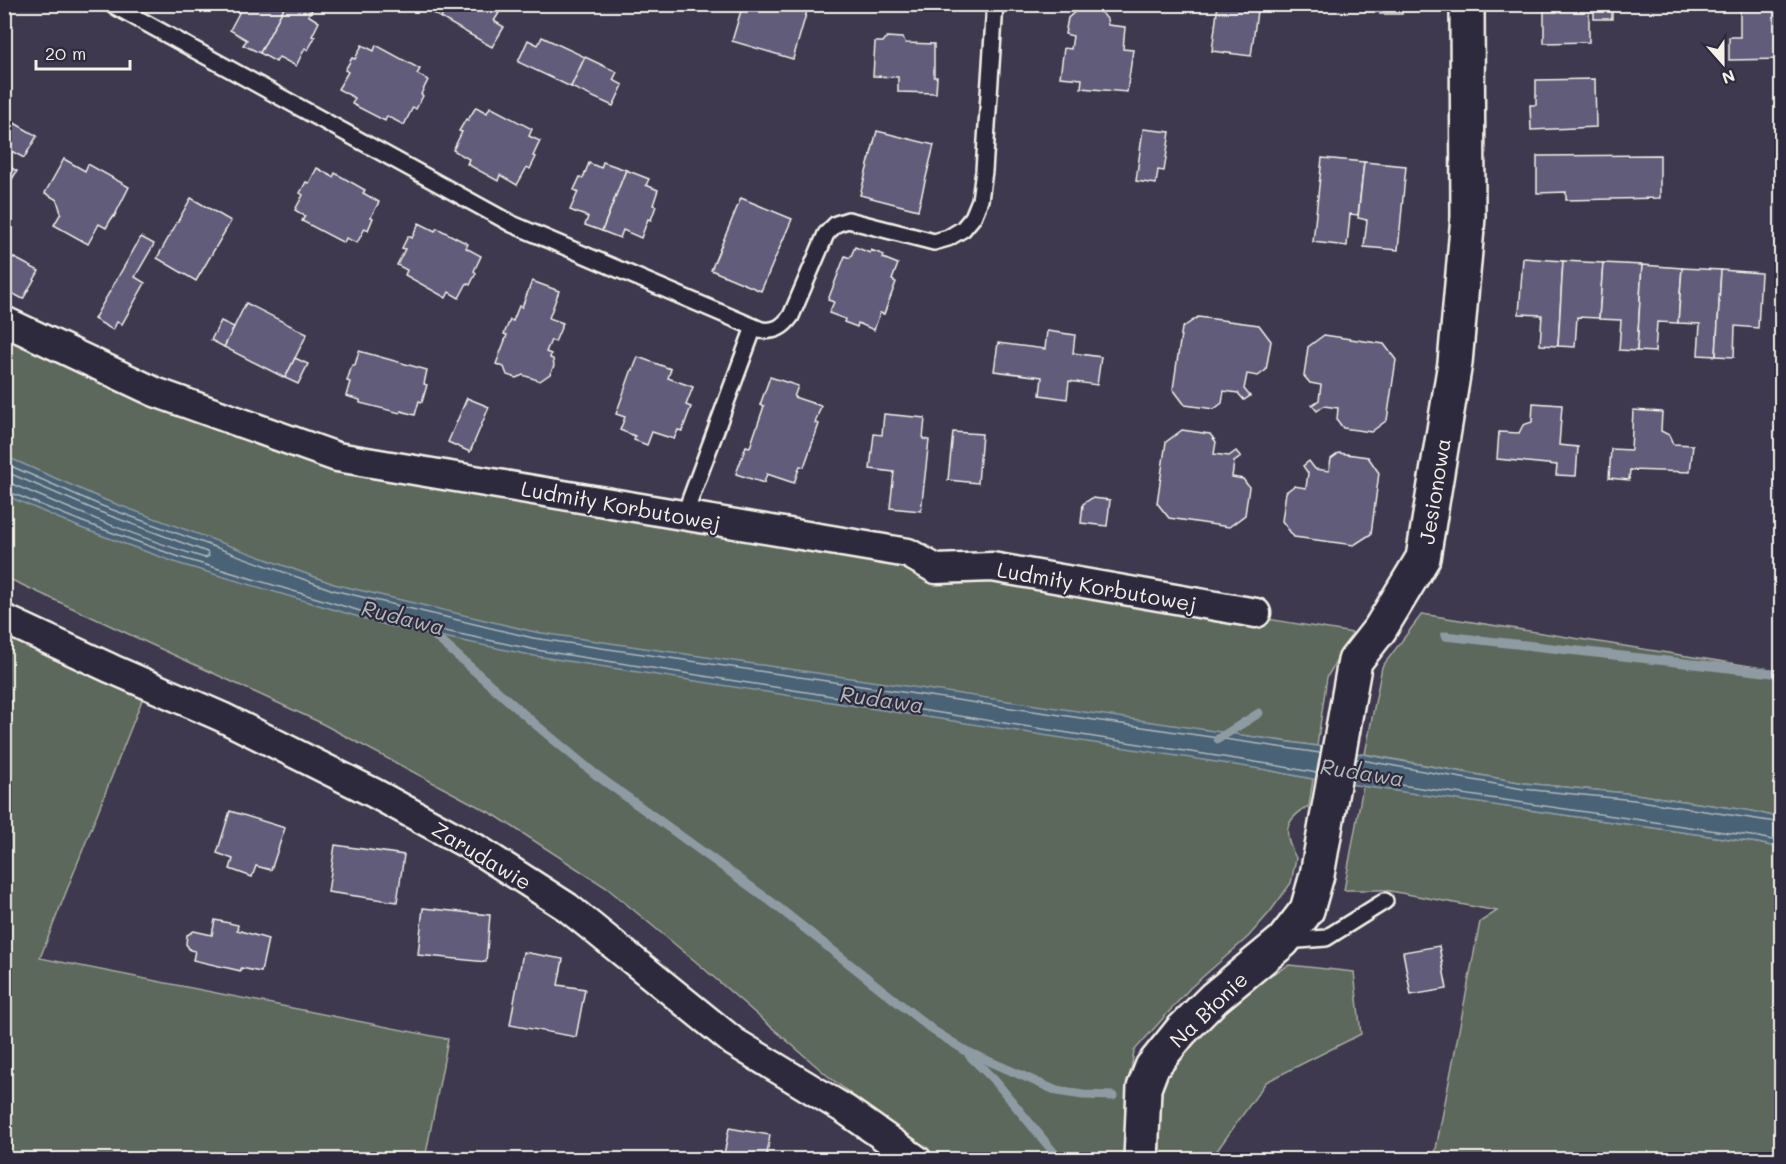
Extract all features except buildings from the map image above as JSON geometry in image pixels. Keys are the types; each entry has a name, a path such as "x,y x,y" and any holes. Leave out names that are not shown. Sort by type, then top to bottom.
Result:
{"street":[{"name":"Jesionowa","path":"1283,941 1307,910 1317,875 1355,661 1380,629 1423,558 1455,363 1468,217 1467,4"},
{"name":"Ludmiły Korbutowej","path":"4,321 155,392 337,457 908,553 936,569 992,567 1256,613"},
{"name":"Zarudawie","path":"4,619 232,722 374,793 475,848 567,907 734,1042 846,1110 917,1160"},
{"name":"Na Błonie","path":"1141,1160 1144,1088 1152,1067 1180,1030 1283,941"}],"lane":[{"path":"111,4 512,224 754,327 771,331 784,326 791,316 826,234 836,224 848,220 934,242 948,238 963,229 973,217 980,200 984,171 995,4"},
{"path":"684,516 754,327"},
{"path":"1283,941 1326,938 1385,902"}],"green space":[{"path":"5,330 335,467 1353,633 1327,677 1317,746 1197,729 1267,770 1313,779 1309,806 1294,817 1288,828 1289,842 1296,858 1291,883 1248,937 1190,988 1134,1051 1125,1109 1126,1159 937,1160 829,1077 607,888 496,816 317,721 5,577"},
{"path":"1422,614 1781,671 1781,818 1752,811 1635,794 1524,783 1365,754 1382,667"},
{"path":"4,634 144,695 40,958 448,1039 425,1159 5,1159"},
{"path":"1363,786 1781,848 1781,1159 1434,1159 1480,922 1497,911 1385,890 1344,890"},
{"path":"1289,965 1354,972 1361,1034 1266,1082 1216,1152 1215,1159 1161,1160 1159,1129 1162,1090 1175,1060 1211,1023 1256,983"}],"water":[{"name":"Rudawa","path":"5,456 105,500 334,584 535,632 1317,746 1524,783 1635,794 1752,811 1781,818 1781,848 1313,779 535,656 386,625 180,564 81,528 5,495"}],"waterway":[{"name":"Rudawa","path":"427,629 595,774 769,900 934,1031 966,1051 1057,1091 1113,1096"},
{"path":"1445,636 1782,674"},
{"path":"1218,739 1259,713"},
{"path":"969,1055 996,1082 1060,1160"}]}
